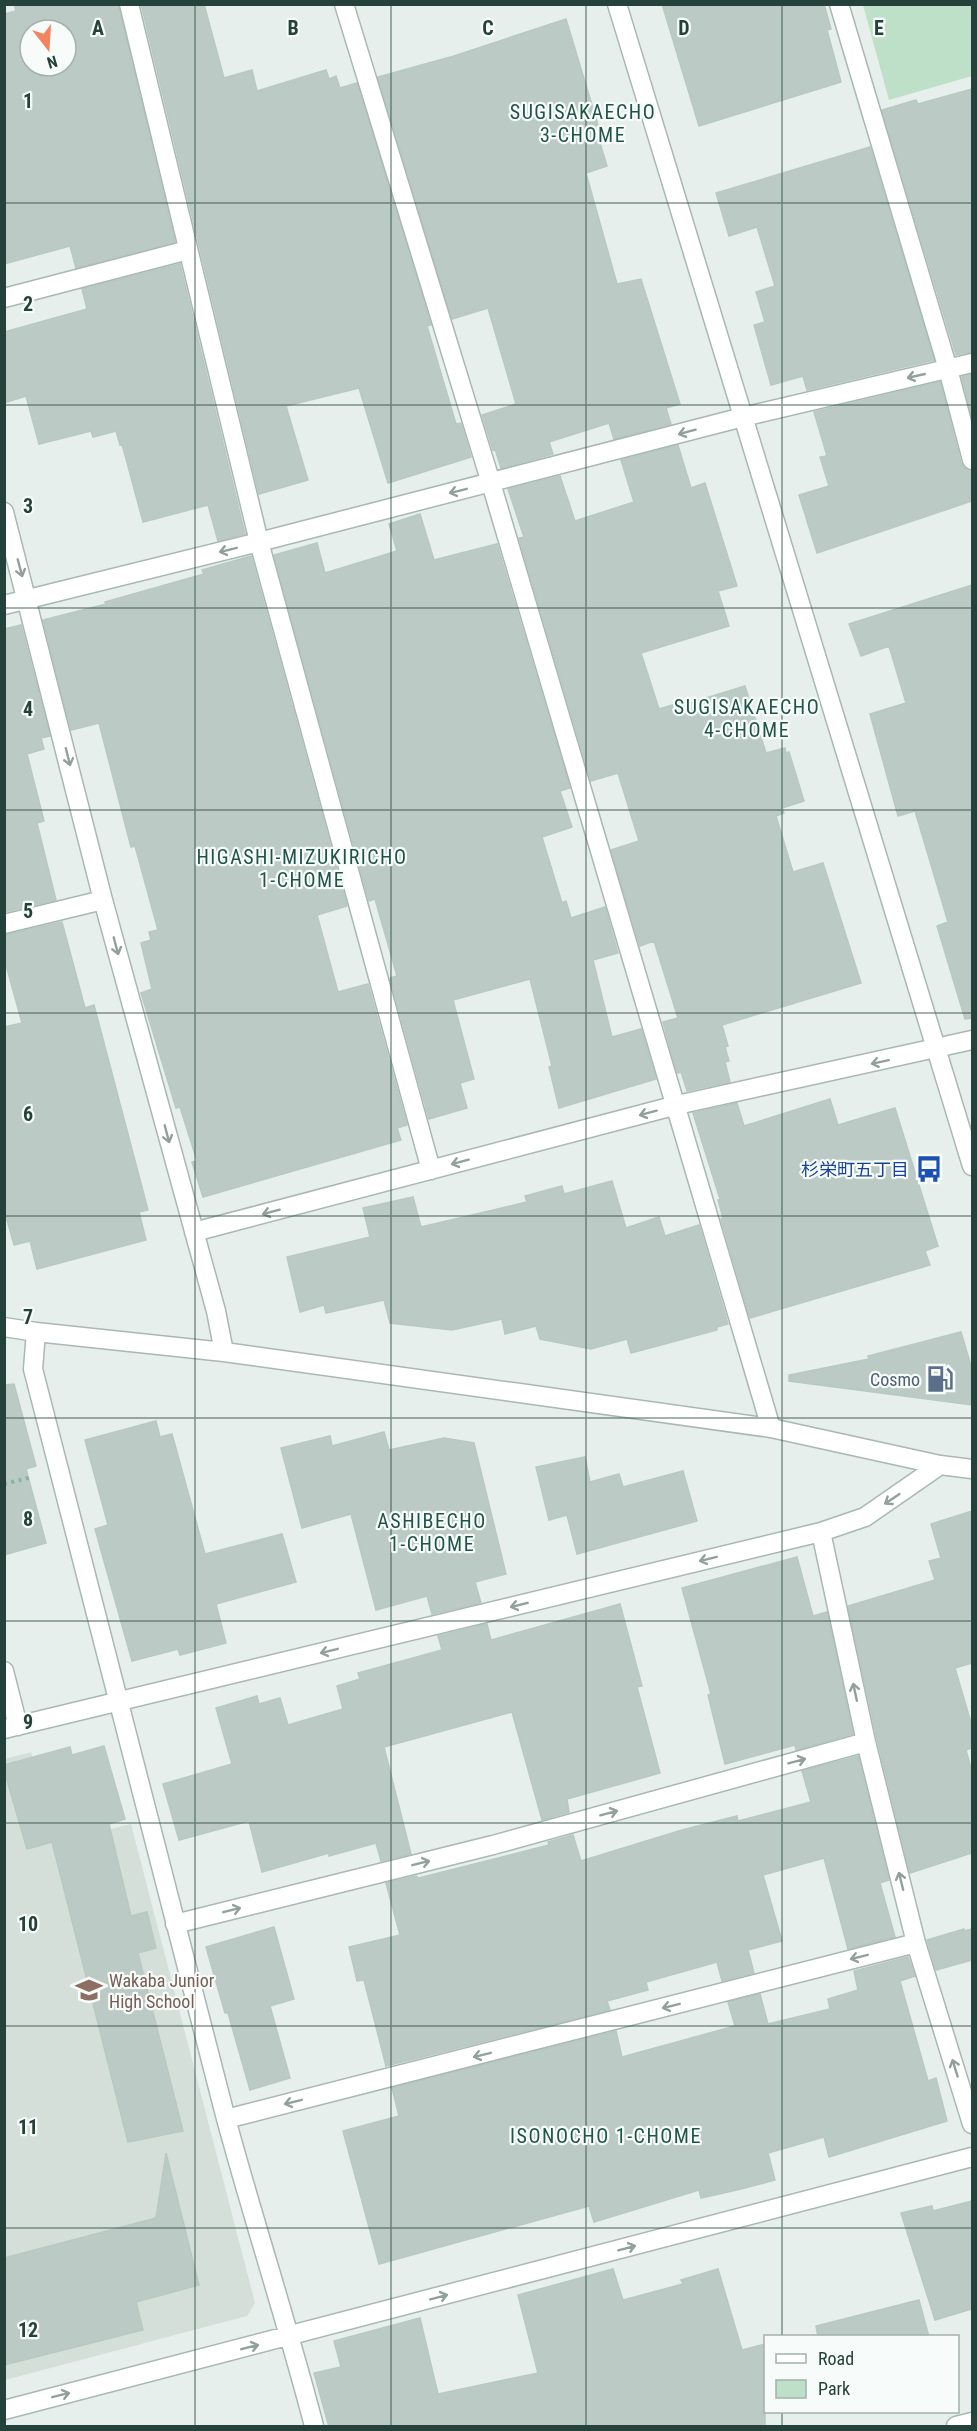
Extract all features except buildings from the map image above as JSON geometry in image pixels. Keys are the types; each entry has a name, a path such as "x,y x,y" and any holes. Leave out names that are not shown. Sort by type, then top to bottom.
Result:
{"street":[{"path":"129,4 259,542 431,1170"},
{"path":"344,4 491,483 771,1428"},
{"path":"617,4 972,1166"},
{"path":"839,4 948,369 972,460"},
{"path":"4,298 188,250"},
{"path":"4,604 259,542 743,417 972,363"},
{"path":"4,512 28,598 103,900 216,1311 224,1352"},
{"path":"4,924 103,900"},
{"path":"194,1232 676,1105 937,1050 972,1040"},
{"path":"4,1327 224,1352 771,1428 940,1465 972,1469"},
{"path":"36,1332 33,1369 117,1702 226,2119 291,2336 314,2427"},
{"path":"4,1671 11,1727 821,1532 865,1517 940,1465"},
{"path":"821,1532 866,1742 916,1943 972,2124"},
{"path":"175,1924 504,1842 866,1742"},
{"path":"226,2119 916,1943"},
{"path":"4,2410 972,2157"},
{"path":"956,2427 972,2422"}],"shaded area":[{"name":"Wakaba Junior High School","path":"31,1752 57,1843 131,1824 255,2303 247,2316 5,2380 4,1759"}],"green space":[{"path":"863,5 972,5 972,76 889,100"}],"place":[{"name":"杉栄町五丁目","path":"929,1169"},
{"name":"Cosmo","path":"940,1379"},
{"name":"Wakaba Junior High School","path":"89,1990"}],"district":[{"name":"SUGISAKAECHO 3-CHOME","path":"583,124"},
{"name":"SUGISAKAECHO 4-CHOME","path":"747,718"},
{"name":"HIGASHI-MIZUKIRICHO 1-CHOME","path":"302,868"},
{"name":"ASHIBECHO 1-CHOME","path":"432,1532"},
{"name":"ISONOCHO 1-CHOME","path":"606,2136"}]}
